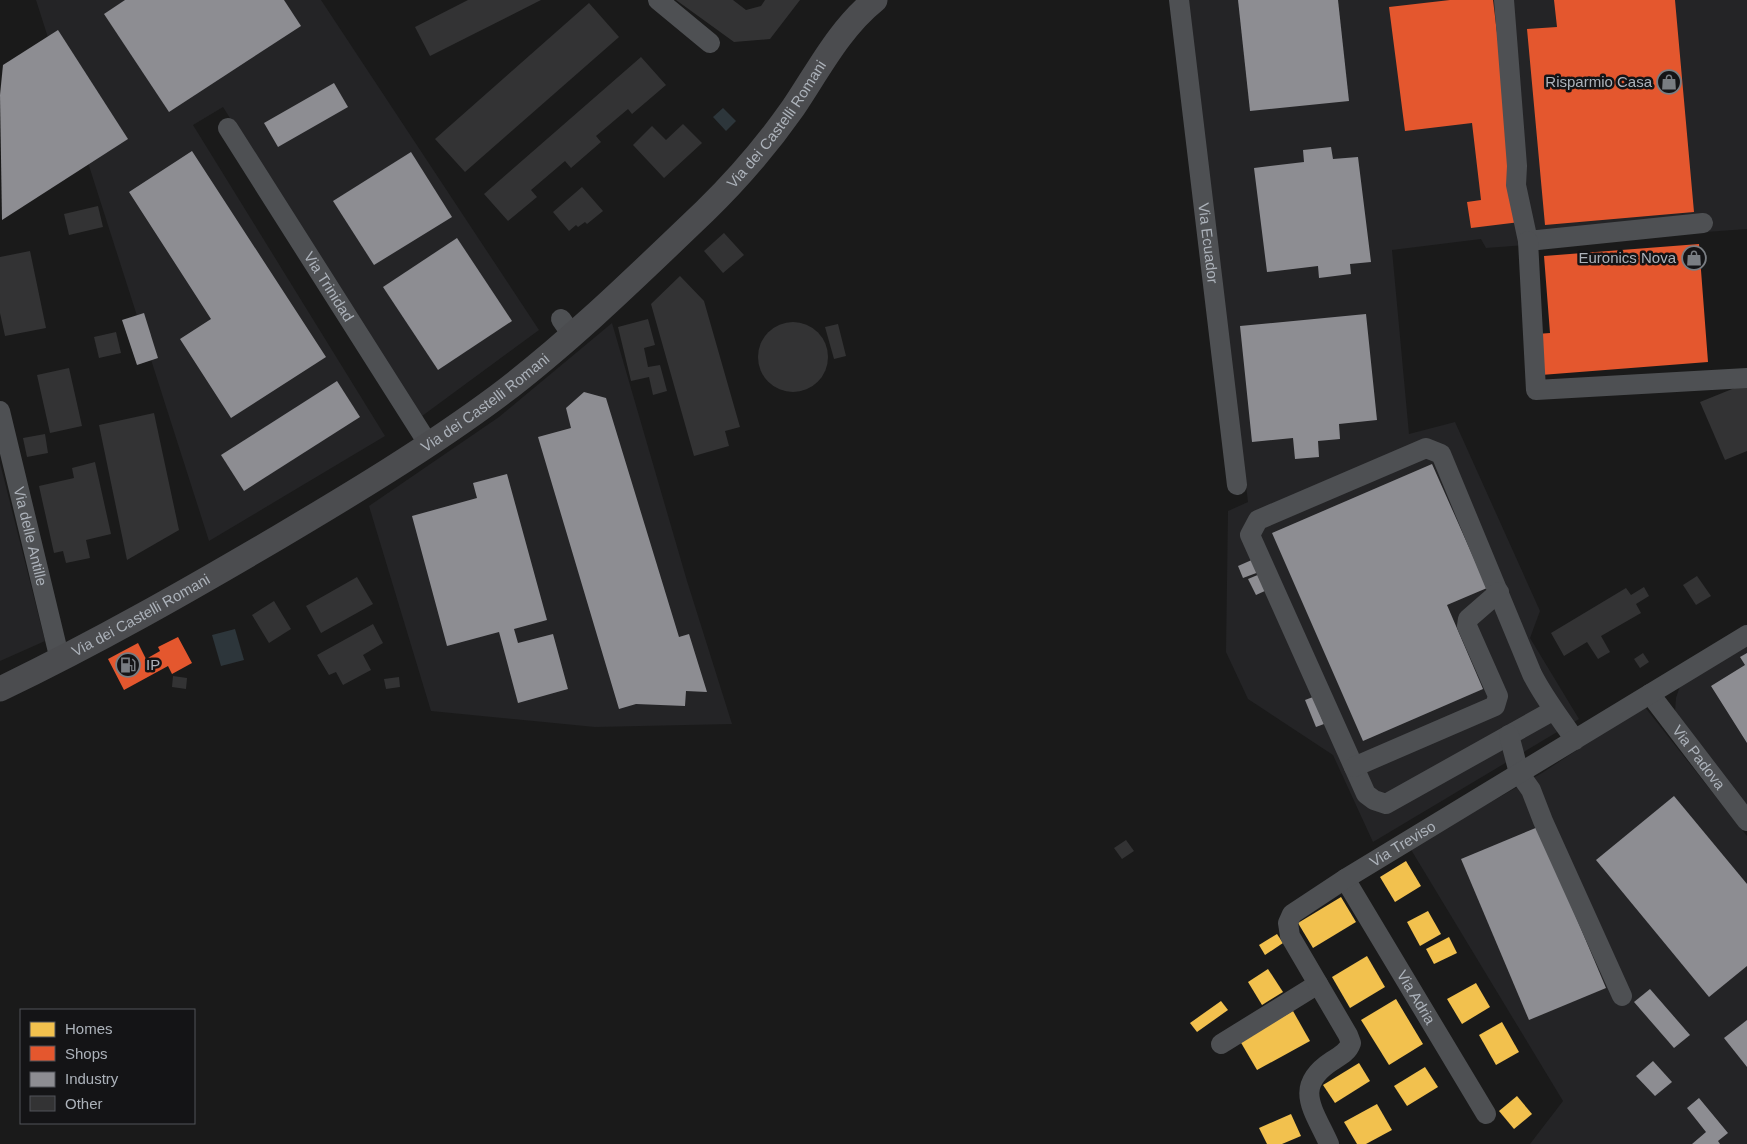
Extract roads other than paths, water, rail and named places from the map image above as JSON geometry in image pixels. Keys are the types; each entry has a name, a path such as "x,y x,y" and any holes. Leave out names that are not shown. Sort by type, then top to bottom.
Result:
{"main road":[{"name":"Via dei Castelli Romani","path":"0,689 60,660 168,602 429,445 498,396 566,327 704,211 752,162 780,126 842,34 874,0"}],"street":[{"path":"658,0 710,43"},
{"name":"Via Ecuador","path":"1179,0 1237,486"},
{"path":"1504,0 1517,166 1516,185 1528,241 1536,390 1747,378"},
{"name":"Via Trinidad","path":"228,128 429,445"},
{"path":"1528,241 1703,223"},
{"name":"Via delle Antille","path":"0,412 60,660"},
{"path":"1554,710 1386,804 1374,800 1366,794 1250,535 1258,520 1426,448 1434,449 1446,460 1534,679 1575,740"},
{"path":"1354,767 1494,706 1498,696 1467,626 1468,619 1499,592"},
{"name":"Via Treviso","path":"1329,1144 1310,1101 1309,1085 1317,1072 1345,1052 1351,1043 1292,939 1288,923 1292,914 1298,908 1345,879 1747,635"},
{"name":"Via Padova","path":"1650,694 1747,821"},
{"path":"1509,735 1519,773 1531,790 1543,821 1622,996"},
{"name":"Via Adria","path":"1345,879 1486,1114"},
{"path":"1221,1044 1318,984"}],"place":[{"name":"Risparmio Casa","path":"1669,82"},
{"name":"Euronics Nova","path":"1694,258"},
{"name":"IP","path":"128,665"}]}
